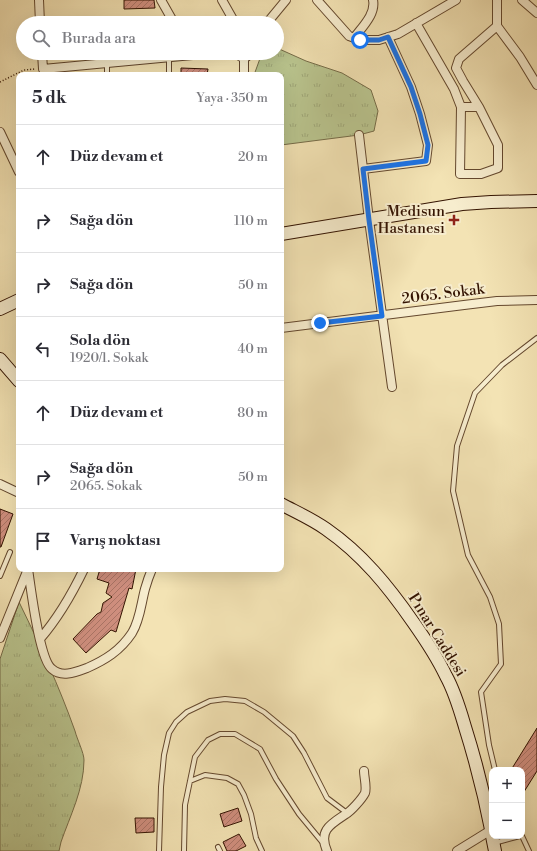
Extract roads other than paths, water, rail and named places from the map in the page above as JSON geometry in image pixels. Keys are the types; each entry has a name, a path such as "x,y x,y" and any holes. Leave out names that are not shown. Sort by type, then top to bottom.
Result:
{"street":[{"path":"39,0 40,16"},
{"path":"161,0 170,16"},
{"path":"222,0 231,16"},
{"path":"273,16 286,0"},
{"path":"317,0 349,36 360,40 379,40 398,34 456,0"},
{"path":"354,38 370,17 374,5 373,0"},
{"path":"496,0 496,26 520,57 537,84"},
{"path":"522,0 537,12"},
{"path":"416,23 454,89 461,107 460,174 481,174 498,168 498,145 456,68 459,59 496,26"},
{"path":"363,169 426,161 428,145 420,114 411,87 388,37"},
{"path":"42,60 43,69 138,60"},
{"path":"244,60 244,72"},
{"path":"461,107 478,106"},
{"path":"0,132 16,166"},
{"path":"359,134 369,220 392,386"},
{"path":"284,234 462,204 537,201"},
{"name":"2065. Sokak","path":"284,328 496,301 537,300"},
{"path":"0,309 16,301"},
{"path":"0,359 16,378"},
{"path":"0,484 16,492"},
{"name":"Pınar Caddesi","path":"284,506 326,528 356,552 385,584 402,606 433,652 446,676 456,700 471,745 489,820"},
{"path":"0,638 27,572"},
{"path":"29,572 40,639 47,662 51,669 58,673 66,674 76,672 110,657 120,648 132,633 137,622 151,572"},
{"path":"40,639 60,613 83,572"},
{"path":"325,847 325,832 328,827 347,813 365,793 366,788 364,771"},
{"path":"457,851 493,839"}],"lane":[{"path":"169,60 169,72"},
{"path":"107,63 107,72"},
{"path":"494,767 489,745 481,692 501,664 499,624 490,597 468,555 453,491 457,446 475,393 502,365 537,338"},
{"path":"0,576 10,552"},
{"path":"160,851 161,787 164,755 169,733 176,722 186,712 210,701 225,699 244,701 264,712 293,736 304,753 328,798 347,813"},
{"path":"184,851 185,805 195,757 208,740 220,734 235,734 260,749 276,779 299,814 325,847"},
{"path":"190,781 205,775 227,778 238,784 251,814 256,838 262,851"},
{"path":"523,839 529,851"}],"place":[{"name":"Medisun Hastanesi","path":"454,220"}]}
